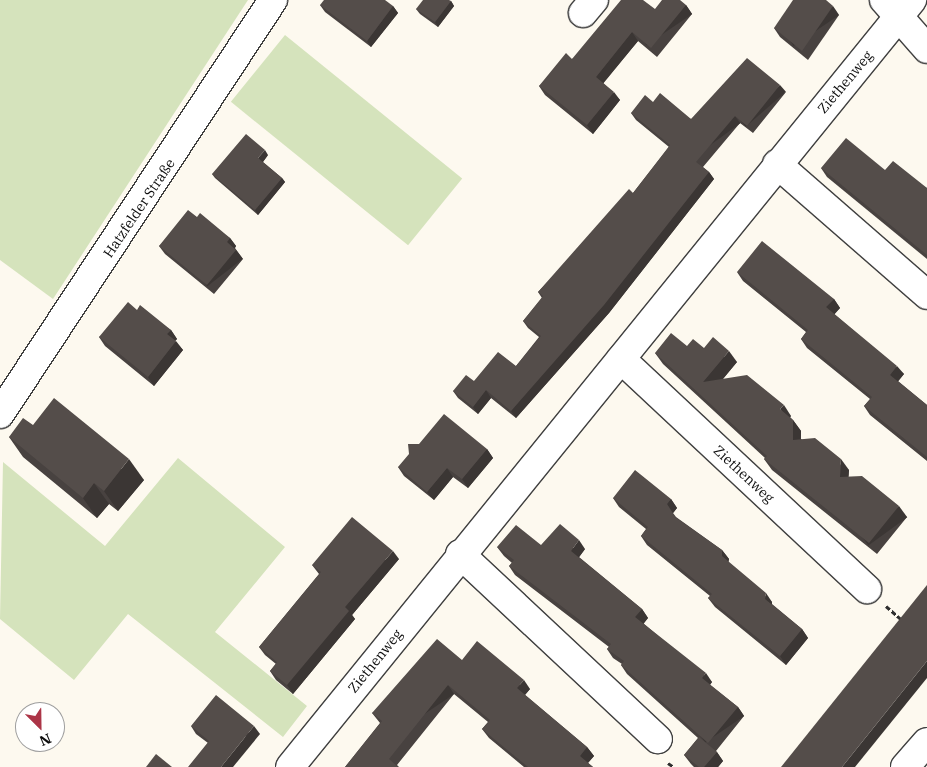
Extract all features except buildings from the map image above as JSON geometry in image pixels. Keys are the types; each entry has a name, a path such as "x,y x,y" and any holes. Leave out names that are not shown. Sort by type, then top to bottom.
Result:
{"street":[{"name":"Hatzfelder Straße","path":"0,414 273,0"},
{"path":"898,6 927,49"},
{"name":"Ziethenweg","path":"290,767 460,554 621,359 777,164 898,6"},
{"path":"777,164 927,295"},
{"name":"Ziethenweg","path":"621,359 867,589"},
{"path":"460,554 658,739"},
{"path":"905,767 927,742"}],"path":[{"path":"867,589 907,624"}],"green space":[{"path":"0,0 248,0 53,299 0,260"},
{"path":"285,35 462,178 408,245 231,102"},
{"path":"178,458 285,547 215,632 307,706 283,737 128,614 74,680 0,619 3,462 105,546"}]}
